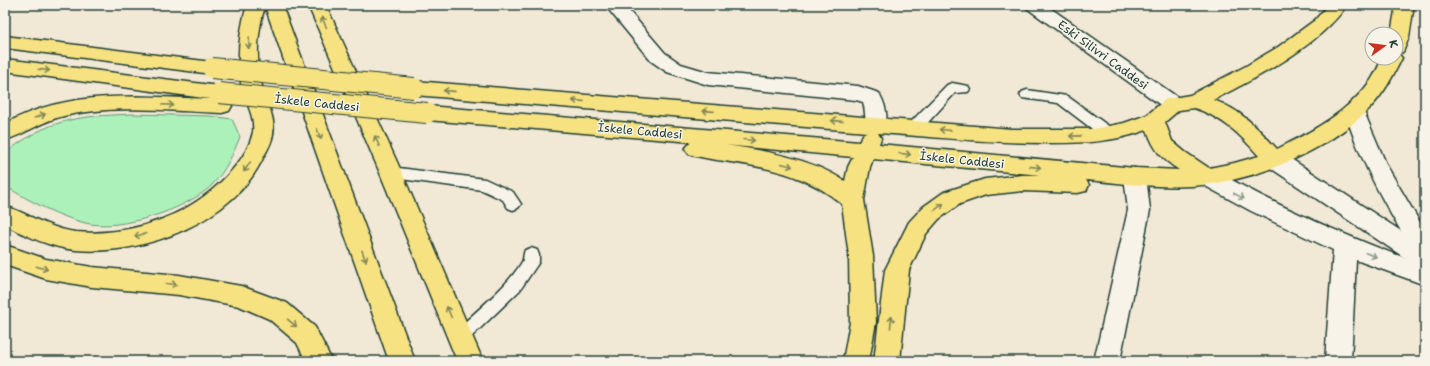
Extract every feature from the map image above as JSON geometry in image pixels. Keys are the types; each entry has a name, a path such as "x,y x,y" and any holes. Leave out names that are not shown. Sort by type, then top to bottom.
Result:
{"highway":[{"path":"5,215 44,232 74,241 100,243 151,232 199,212 220,199 236,183 249,166 261,141 264,120 251,83 248,47 251,20 256,5"},
{"path":"273,5 402,361"},
{"path":"317,5 391,173 470,361"},
{"name":"İskele Caddesi","path":"5,42 212,68 414,88 915,127 1012,136 1062,137 1109,134 1126,130 1154,120 1173,104 1194,100 1253,71 1285,51 1321,24 1338,5"},
{"path":"1402,26 1405,5"},
{"path":"5,65 221,100"},
{"name":"İskele Caddesi","path":"221,100 300,109 331,104 866,150 1135,176 1206,176 1252,166 1274,159 1341,124 1372,95 1390,66"},
{"path":"5,133 24,122 43,114 84,105 221,100"},
{"path":"1194,100 1228,115 1244,126 1274,159"},
{"path":"1154,120 1163,145 1177,158 1206,176"},
{"path":"856,361 863,314 861,256 853,200 859,167 876,124"},
{"path":"599,128 655,144 766,160 800,169 828,179 842,189 853,200"},
{"path":"887,361 897,270 917,228 931,213 952,198 985,187 1023,183 1086,185 1113,182 1135,176"},
{"path":"5,255 46,269 92,277 179,285 241,296 278,312 306,335 319,361"}],"street":[{"path":"614,5 636,29 658,57 674,68 708,78 858,93 872,98 876,110 876,124"},
{"name":"Eski Silivri Caddesi","path":"1034,5 1173,104"},
{"path":"1355,112 1367,147 1391,196 1425,251"},
{"path":"1274,159 1425,259"},
{"path":"1107,361 1139,210 1135,176"},
{"path":"1206,176 1240,197 1345,245 1425,275"},
{"path":"1338,361 1345,245"}],"lane":[{"path":"915,127 952,88 963,89"},
{"path":"1027,95 1062,99 1109,134"},
{"path":"391,173 485,185 508,196 513,204"},
{"path":"460,337 514,285 531,262 531,255"}],"green space":[{"path":"134,114 211,116 232,119 240,137 232,156 222,173 213,184 202,193 171,210 134,221 99,225 85,223 54,212 5,186 4,165 6,155 15,146 36,133 62,122 75,119"}]}
